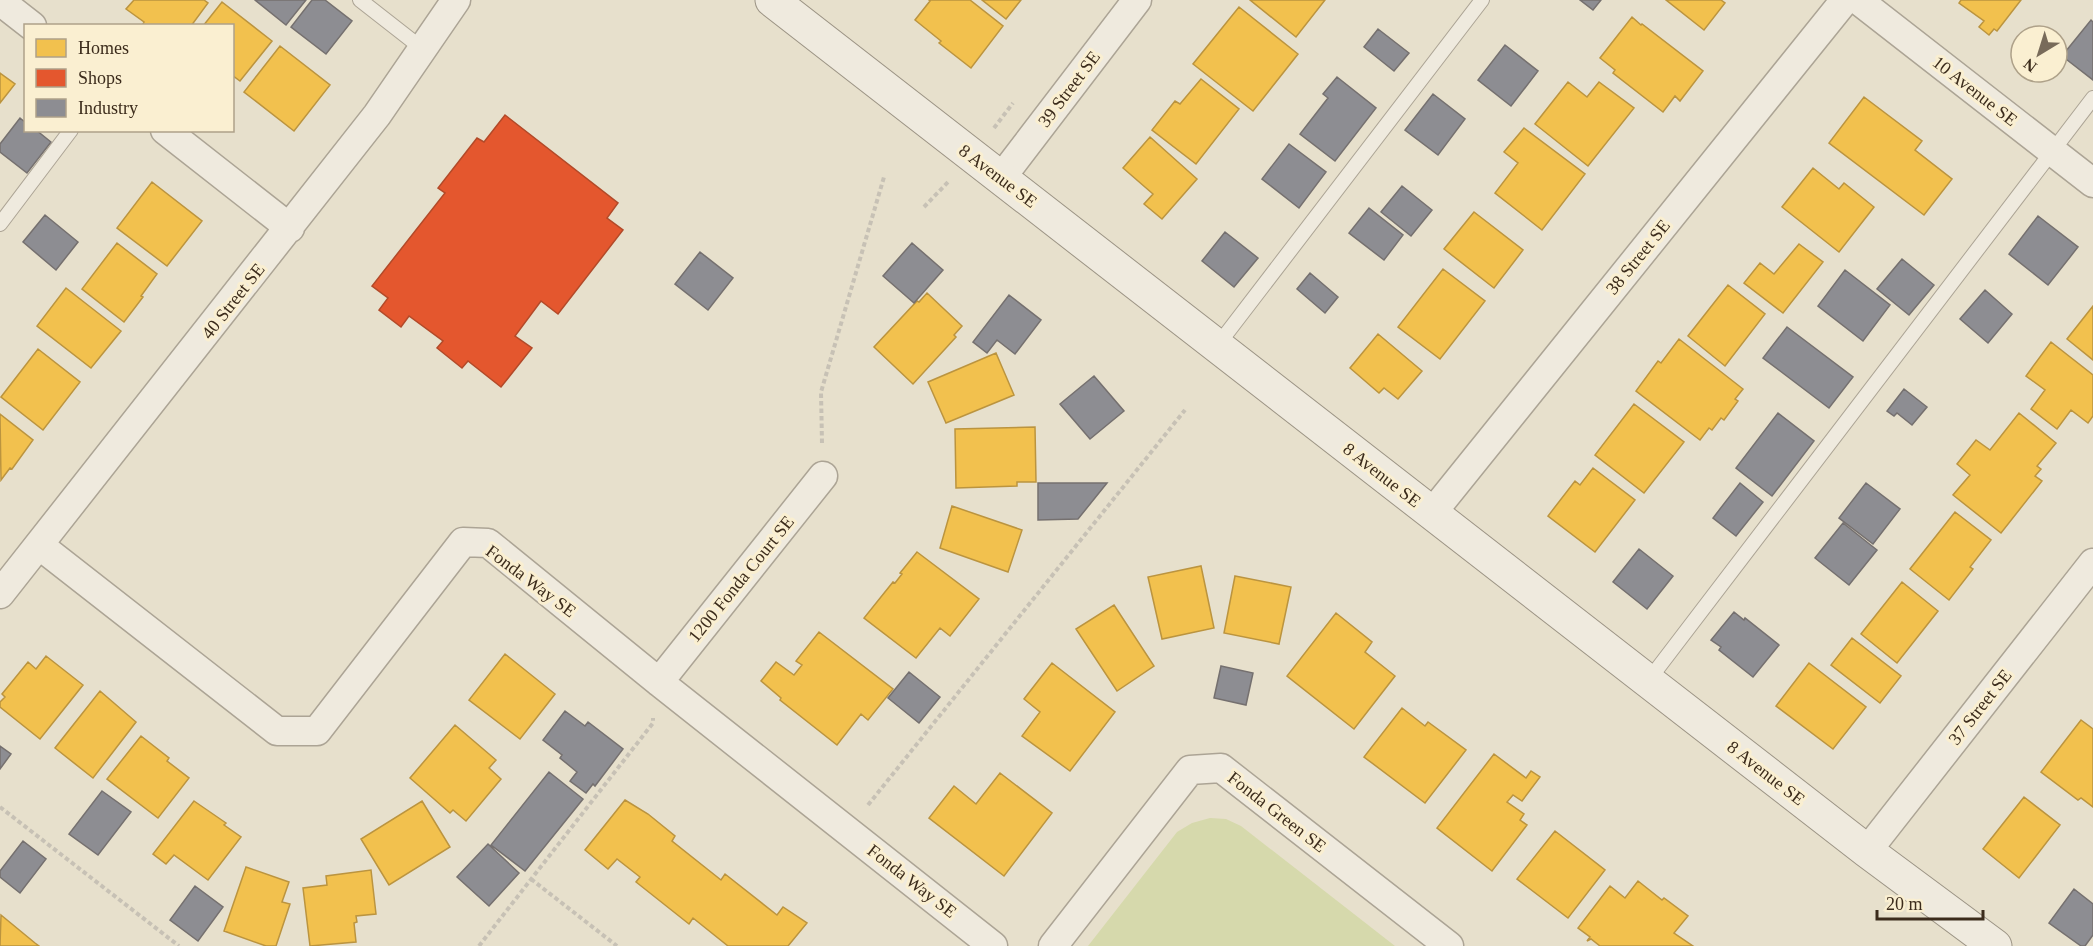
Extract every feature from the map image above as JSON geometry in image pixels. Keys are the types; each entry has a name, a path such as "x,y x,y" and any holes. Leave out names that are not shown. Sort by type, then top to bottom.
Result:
{"street":[{"name":"40 Street SE","path":"0,594 377,115 424,50 456,0"},
{"name":"39 Street SE","path":"1001,178 1137,0"},
{"name":"38 Street SE","path":"1432,513 1845,0"},
{"name":"10 Avenue SE","path":"1858,0 2093,183"},
{"path":"0,1 29,24"},
{"name":"8 Avenue SE","path":"783,4 1001,178 1648,681 1867,851 1995,946"},
{"path":"168,132 290,228"},
{"name":"1200 Fonda Court SE","path":"658,682 823,476"},
{"name":"Fonda Way SE","path":"39,545 277,731 317,731 463,542 488,543 658,682 993,946"},
{"name":"37 Street SE","path":"1867,851 2093,563"},
{"name":"Fonda Green SE","path":"1053,946 1190,770 1221,768 1449,946"}],"lane":[{"path":"360,0 424,50"},
{"path":"1217,346 1482,0"},
{"path":"1648,681 2093,98"},
{"path":"0,224 69,132"}],"path":[{"path":"823,476 821,392 884,177"},
{"path":"847,830 1185,410"},
{"path":"479,946 653,723 658,682"},
{"path":"0,807 179,946"},
{"path":"531,879 617,946"}],"green space":[{"path":"1210,818 1226,819 1241,826 1395,946 1088,946 1177,832 1192,823"}],"building: Homes":[{"path":"134,0 204,0 208,3 192,24 143,24 144,22 126,9"},
{"path":"929,0 970,0 1003,26 971,68 939,43 941,41 915,20"},
{"path":"982,0 1021,0 1006,19"},
{"path":"1250,0 1325,0 1296,37"},
{"path":"1666,0 1721,0 1725,3 1704,30"},
{"path":"1961,0 2021,0 1997,31 1994,29 1989,35 1979,27 1984,21 1959,3"},
{"path":"222,2 272,41 240,81 234,76 234,24 205,24"},
{"path":"1239,7 1298,54 1253,111 1193,64"},
{"path":"1632,17 1703,71 1680,101 1675,96 1663,112 1613,73 1615,70 1600,58"},
{"path":"280,46 330,85 294,131 244,92"},
{"path":"0,73 15,84 0,103"},
{"path":"1201,79 1239,109 1196,164 1152,130 1175,101 1180,104"},
{"path":"1568,82 1587,97 1599,82 1634,108 1588,166 1535,124"},
{"path":"1864,97 1922,141 1915,150 1952,179 1924,215 1829,143"},
{"path":"1524,128 1585,174 1542,230 1495,193 1518,163 1504,152"},
{"path":"1150,137 1197,179 1162,219 1144,204 1153,194 1123,168"},
{"path":"1813,168 1839,189 1844,183 1874,207 1839,252 1782,207"},
{"path":"152,182 202,221 167,266 117,228"},
{"path":"1474,212 1523,250 1494,288 1444,249"},
{"path":"117,243 157,274 124,322 82,289"},
{"path":"1799,244 1823,262 1783,313 1744,283 1760,263 1774,274"},
{"path":"1443,269 1485,301 1440,359 1398,327"},
{"path":"1728,285 1765,314 1725,366 1688,336"},
{"path":"66,288 121,331 91,368 37,326"},
{"path":"927,293 962,326 954,335 956,337 913,384 874,347"},
{"path":"2093,306 2093,360 2067,339"},
{"path":"1378,334 1422,371 1398,399 1384,388 1379,393 1350,368"},
{"path":"1679,339 1743,389 1735,399 1738,401 1724,420 1721,418 1712,430 1709,428 1700,440 1636,391 1658,361 1661,363"},
{"path":"2051,342 2093,375 2093,416 2088,423 2071,410 2057,429 2031,409 2045,390 2026,376"},
{"path":"38,349 80,382 43,430 1,397"},
{"path":"996,353 1014,395 946,423 928,382"},
{"path":"1634,404 1684,442 1644,493 1595,455"},
{"path":"2019,413 2056,443 2037,466 2041,469 2035,476 2042,481 2001,533 1953,495 1970,475 1957,464 1976,440 1990,450"},
{"path":"0,414 33,440 1,480"},
{"path":"1035,427 1036,482 1017,482 1017,486 956,488 955,429"},
{"path":"1593,468 1635,500 1595,552 1548,516 1575,481 1580,485"},
{"path":"952,506 1022,530 1008,572 940,548"},
{"path":"1955,512 1991,540 1970,567 1973,569 1949,600 1910,569"},
{"path":"917,552 979,599 950,636 940,628 916,658 864,618 893,582 895,583"},
{"path":"1201,566 1214,628 1162,639 1148,577"},
{"path":"1235,576 1291,587 1279,644 1224,633"},
{"path":"1902,582 1938,611 1897,663 1861,634"},
{"path":"1114,605 1154,666 1117,691 1076,629"},
{"path":"1336,613 1372,642 1365,652 1395,676 1354,729 1287,676"},
{"path":"819,632 893,689 868,720 861,714 837,745 780,700 781,698 761,681 776,662 794,675 802,665 796,661"},
{"path":"1852,638 1901,676 1880,703 1831,665"},
{"path":"505,654 555,694 520,739 469,700"},
{"path":"46,656 83,685 40,739 0,707 0,702 5,697 2,694 28,662 36,669"},
{"path":"1052,663 1115,712 1070,771 1022,736 1040,712 1024,699"},
{"path":"1809,663 1866,707 1833,749 1776,706"},
{"path":"100,691 136,722 93,778 55,748"},
{"path":"1402,708 1425,726 1428,722 1466,750 1425,803 1364,757"},
{"path":"2081,720 2093,729 2093,807 2081,798 2078,800 2041,772"},
{"path":"455,725 496,760 489,768 501,779 466,821 453,810 450,813 410,778"},
{"path":"141,736 169,758 167,761 189,778 158,818 107,779"},
{"path":"1494,754 1526,778 1531,771 1540,777 1522,801 1513,795 1507,802 1524,814 1520,820 1527,825 1492,871 1437,828"},
{"path":"1000,773 1052,813 1004,876 929,818 954,786 976,804"},
{"path":"2024,797 2060,825 2019,878 1983,849"},
{"path":"625,800 648,814 675,836 672,841 721,880 725,874 777,915 783,907 807,923 788,946 728,946 693,918 689,924 636,882 640,877 617,859 608,869 585,850"},
{"path":"194,801 226,823 224,825 241,837 208,880 174,855 166,864 153,854"},
{"path":"422,801 450,847 389,885 361,839"},
{"path":"1555,831 1605,870 1568,918 1517,879"},
{"path":"246,867 289,882 282,902 290,904 276,946 266,946 224,931"},
{"path":"371,870 376,914 356,916 357,922 354,923 356,942 310,946 303,888 327,885 326,876"},
{"path":"1638,881 1662,900 1664,898 1688,916 1674,933 1693,946 1600,946 1591,939 1587,941 1590,937 1578,928 1610,886 1625,898"},
{"path":"1,915 35,943 39,946 0,946"}],"building: Shops":[{"path":"505,115 618,203 607,218 623,230 558,314 541,301 515,336 532,348 501,387 468,361 462,368 437,348 443,341 409,316 401,327 379,310 388,298 372,286 445,193 438,188 477,138 484,142"}],"building: Industry":[{"path":"255,0 306,0 286,25"},
{"path":"312,0 325,0 352,21 326,54 291,27"},
{"path":"1580,0 1601,0 1593,10"},
{"path":"2091,20 2093,22 2093,80 2069,61 2069,47"},
{"path":"1378,29 1409,53 1394,71 1364,47"},
{"path":"1505,45 1538,71 1511,106 1478,80"},
{"path":"1337,77 1376,108 1335,161 1300,134 1328,98 1323,94"},
{"path":"1433,94 1465,119 1438,155 1405,130"},
{"path":"20,118 24,121 24,132 38,132 51,142 27,173 0,152 0,144"},
{"path":"1289,144 1326,172 1299,208 1262,179"},
{"path":"1402,186 1432,210 1411,236 1381,212"},
{"path":"1369,208 1403,235 1384,260 1349,233"},
{"path":"45,215 78,242 56,270 23,242"},
{"path":"2038,216 2078,247 2048,285 2009,254"},
{"path":"1225,232 1258,258 1234,287 1202,261"},
{"path":"912,243 943,270 914,303 883,276"},
{"path":"700,252 733,278 708,310 675,284"},
{"path":"1902,259 1934,285 1909,315 1877,289"},
{"path":"1845,270 1890,305 1863,341 1818,306"},
{"path":"1310,273 1338,297 1325,313 1297,289"},
{"path":"1985,290 2012,314 1988,343 1960,319"},
{"path":"1009,295 1041,320 1015,354 997,340 987,353 973,342"},
{"path":"1787,327 1853,377 1829,408 1763,358"},
{"path":"1094,376 1124,411 1090,439 1060,404"},
{"path":"1904,389 1927,407 1912,425 1897,413 1894,416 1887,411"},
{"path":"1778,413 1814,441 1772,496 1736,468"},
{"path":"1038,483 1107,483 1078,519 1038,520"},
{"path":"1740,483 1763,502 1736,536 1713,518"},
{"path":"1866,483 1900,509 1873,544 1839,518"},
{"path":"1843,523 1877,550 1849,585 1815,558"},
{"path":"1639,549 1673,576 1647,609 1613,582"},
{"path":"1734,612 1779,645 1753,677 1719,650 1721,647 1711,640"},
{"path":"1221,666 1253,673 1246,705 1214,698"},
{"path":"909,672 940,697 919,723 888,698"},
{"path":"565,711 585,726 588,722 623,749 595,786 593,784 586,793 570,781 577,772 560,758 562,755 543,740"},
{"path":"0,746 11,754 0,769"},
{"path":"549,772 583,799 525,871 491,845"},
{"path":"102,791 131,812 98,855 69,834"},
{"path":"23,841 46,859 20,893 0,877 0,871"},
{"path":"488,844 519,873 489,906 457,877"},
{"path":"195,886 223,907 198,941 170,920"},
{"path":"2074,889 2093,904 2093,935 2085,946 2081,946 2049,923"}]}
